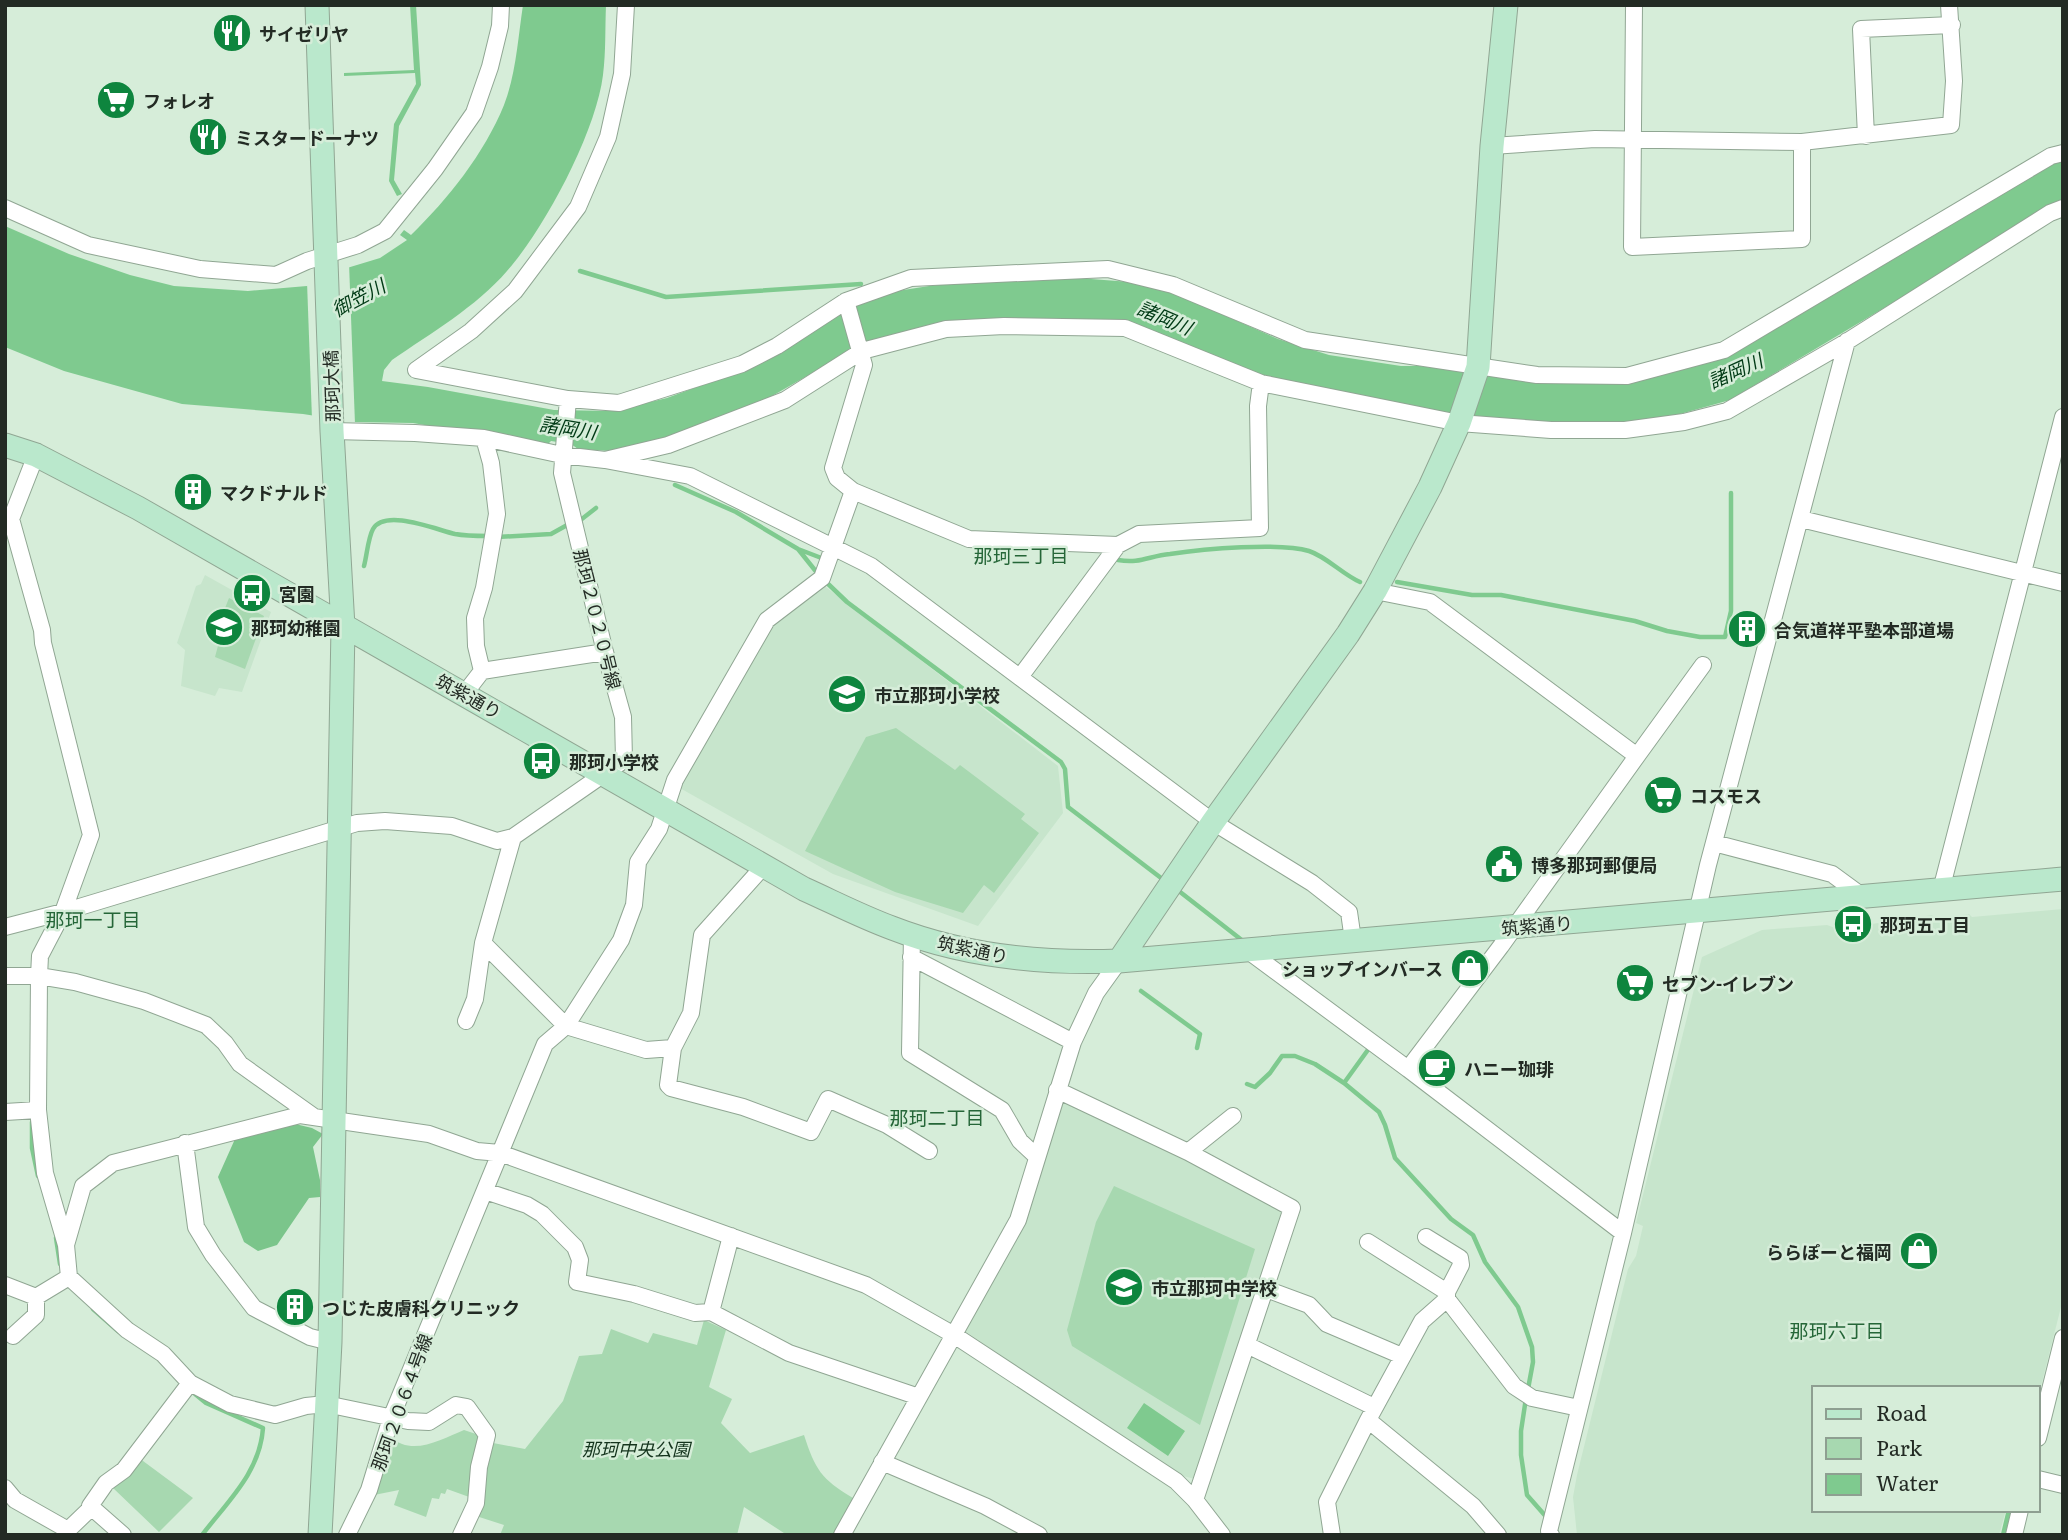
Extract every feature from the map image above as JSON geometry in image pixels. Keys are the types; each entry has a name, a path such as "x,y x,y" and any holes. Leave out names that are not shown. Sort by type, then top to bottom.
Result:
{"street":[{"name":"那珂大橋","path":"317,5 332,431 343,627 341,828 324,1118 330,1342 320,1535"},
{"path":"5,208 88,245 200,270 275,275 307,261 327,257 371,240 385,231 435,169 474,113 490,67 500,26 501,5"},
{"path":"626,5 622,74 608,136 578,207 515,291 471,331 416,370 567,402 619,403 742,364 777,346 846,301 911,278 1108,269 1172,285 1305,340 1537,375 1627,376 1724,350 2051,156 2063,153"},
{"path":"842,1535 1018,1220 1073,1042 1096,993 1213,822 1348,634 1375,591 1430,487 1459,423 1478,367 1492,146 1506,5"},
{"path":"1634,5 1632,247 1802,239 1802,142"},
{"path":"1492,146 1595,139 1802,142 1951,125 1954,81 1950,5"},
{"path":"1866,136 1861,29 1952,25"},
{"path":"606,460 668,445 785,400 862,351 946,329 1004,326 1125,328 1261,383 1459,423 1551,430 1625,430 1684,422 1727,411 1847,341 2050,213 2063,208"},
{"path":"846,301 864,365 833,468 837,478 853,491 969,539 1118,545"},
{"path":"1551,1535 1549,1531 1623,1233 1697,910 1847,341"},
{"path":"1020,677 1118,545 1139,534 1260,528 1258,406 1261,383"},
{"name":"那珂２０２０号線","path":"567,402 562,473 623,717 624,760 604,773"},
{"path":"1941,890 2063,417"},
{"path":"332,431 484,438 690,476 833,546 871,566 1213,822 1312,883 1349,912 1353,940"},
{"path":"482,671 476,646 475,618 484,588 497,514 491,464 484,438"},
{"name":"筑紫通り","path":"5,444 36,456 138,508 343,627 465,693 763,867 859,914 911,946 1071,963 1119,961 2063,879"},
{"path":"36,456 11,519 42,630 91,835 63,912 40,956 39,976 38,1110 45,1173 66,1245 69,1278 127,1330 163,1354 190,1382 230,1404 275,1415 306,1406 326,1404 391,1418 429,1422 456,1405 467,1407 486,1434 479,1467 476,1503 461,1535"},
{"name":"那珂２０６４号線","path":"347,1535 369,1490 391,1418 545,1044 566,1026 621,940 634,905 638,862 659,829 675,780 767,620 822,578 853,491"},
{"path":"1801,519 2063,583"},
{"path":"1375,591 1430,601 1636,756"},
{"path":"465,693 482,671 605,652"},
{"path":"1408,1069 1703,665"},
{"path":"5,927 357,823 385,821 452,826 497,841 513,837 604,773"},
{"path":"466,1021 475,999 483,943 513,837"},
{"path":"1714,843 1832,874 1861,896"},
{"path":"763,867 702,936 691,1013 673,1048 668,1085 743,1107 811,1132 828,1099 887,1125 929,1151"},
{"path":"483,943 566,1026 646,1050 673,1048"},
{"path":"911,946 1073,1042"},
{"path":"911,946 910,1053 1002,1110 1020,1141 1036,1156"},
{"path":"1247,950 1623,1233"},
{"path":"5,976 39,976 110,990 206,1025 225,1043 240,1064 324,1118"},
{"path":"1057,1090 1188,1152 1292,1208 1195,1500"},
{"path":"5,1112 38,1110"},
{"path":"66,1245 83,1186 113,1163 300,1115 429,1134 477,1152 500,1153 866,1285 954,1335 1176,1481 1195,1500 1222,1535"},
{"path":"1188,1152 1233,1116"},
{"path":"185,1143 196,1227 213,1255 254,1308 310,1337 330,1342"},
{"path":"485,1191 527,1205 542,1214 575,1247 580,1261 577,1282 634,1294 695,1313 711,1312 789,1353 919,1396"},
{"path":"711,1312 731,1236"},
{"path":"1332,1535 1327,1502 1402,1356 1422,1321 1447,1295 1461,1265 1460,1258 1426,1237"},
{"path":"1368,1242 1447,1295 1514,1386 1532,1398 1579,1408"},
{"path":"36,1297 69,1278"},
{"path":"5,1285 36,1297"},
{"path":"1266,1289 1309,1305 1328,1324 1402,1356"},
{"path":"13,1336 36,1315 36,1297"},
{"path":"2040,1430 2063,1339"},
{"path":"1247,1345 1371,1413 1473,1506 1498,1535"},
{"path":"5,1488 15,1500 68,1531 92,1507 90,1506 106,1483 124,1470 190,1382"},
{"path":"882,1462 985,1506 1039,1535"},
{"path":"2040,1479 2063,1485"},
{"path":"92,1507 123,1535"},
{"path":"2014,1535 2020,1512"}],"shaded area":[{"name":"那珂幼稚園","path":"205,575 271,612 242,692 219,688 215,696 181,686 185,650 177,643 196,586 201,584"},
{"name":"市立那珂小学校","path":"822,584 1058,766 1063,813 978,926 833,874 678,787 772,622"},
{"path":"2063,909 2063,1299 2040,1390 2040,1386 1812,1386 1812,1512 2005,1512 1999,1535 1577,1535 1573,1497 1577,1475 1628,1269 1636,1256 1643,1226 1636,1223 1702,957 1762,930 1827,925 1838,929 1932,915 1935,918 1969,914 1972,917"},
{"name":"市立那珂中学校","path":"1060,1096 1287,1210 1195,1479 1179,1475 965,1331"},
{"path":"291,1123 323,1134 313,1147 320,1180 320,1197 309,1198 277,1245 258,1251 244,1242 218,1177 235,1139"}],"green space":[{"path":"229,598 264,616 245,669 215,657 219,642 214,636"},
{"path":"896,728 955,770 960,765 1025,814 1021,819 1039,833 994,893 984,885 963,913 895,892 805,851 866,737"},
{"path":"1114,1186 1255,1249 1200,1425 1072,1346 1067,1330 1096,1222"},
{"name":"那珂中央公園","path":"704,1320 726,1330 709,1387 732,1399 721,1423 750,1453 804,1435 816,1465 826,1479 853,1498 833,1535 787,1535 744,1507 737,1535 500,1535 504,1525 473,1515 493,1443 525,1449 563,1401 579,1356 602,1354 611,1329 648,1343 653,1333 697,1345"},
{"path":"464,1430 485,1437 472,1498 447,1489 445,1494 441,1493 439,1499 432,1498 426,1517 394,1505 399,1490 374,1495 391,1437 408,1446 418,1446"},
{"path":"139,1458 193,1498 159,1532 113,1488"}],"water":[{"path":"410,5 416,5 421,85 399,126 394,180 402,194 397,196 389,181 394,124 416,84 415,73 344,76 344,73 414,70"},
{"path":"523,5 606,5 603,75 580,151 537,230 507,271 467,308 392,360 384,370 382,381 554,410 612,411 667,398 748,368 833,312 878,294 1007,278 1078,278 1130,282 1176,294 1278,339 1329,355 1543,383 1611,383 1676,371 2063,156 2063,201 1730,400 1655,421 1606,426 1474,419 1263,378 1127,323 1087,319 1011,319 847,353 758,404 680,436 610,451 578,449 571,444 551,441 546,446 413,423 354,422 303,414 182,404 64,371 5,347 5,226 69,254 130,275 174,286 248,291 307,286 347,268 380,258 407,240 400,235 404,230 411,235 438,206 464,175 486,141 508,93"},
{"path":"1144,1403 1185,1431 1168,1456 1127,1428"}],"pier":[{"path":"349,263 355,424 312,419 307,282"}],"waterway":[{"path":"580,271 666,297 861,284"},
{"path":"675,485 736,512 798,549 824,559"},
{"path":"1397,582 1472,595 1501,595 1635,621 1667,631 1700,637 1725,637 1731,611 1731,493"},
{"path":"578,522 596,508"},
{"path":"364,566 373,529 388,520 412,522 459,535 488,536"},
{"path":"497,537 551,534 569,524"},
{"path":"1118,560 1139,560 1221,548 1296,548 1316,554 1360,582"},
{"path":"798,549 818,574"},
{"path":"824,580 847,602 1061,762 1065,769 1068,807 1165,881"},
{"path":"1175,888 1243,941"},
{"path":"1141,991 1200,1034 1197,1048"},
{"path":"1344,1083 1370,1047"},
{"path":"1247,1084 1255,1087 1270,1073 1282,1056 1295,1056 1315,1064 1344,1083 1379,1112 1395,1158 1451,1219 1473,1235 1485,1262 1518,1307 1532,1347 1533,1362 1528,1389"},
{"path":"32,1122 32,1148 38,1176"},
{"path":"56,1238 60,1264"},
{"path":"93,1309 118,1331"},
{"path":"195,1394 206,1403 263,1428 261,1444 249,1472 202,1535"},
{"path":"1526,1398 1521,1455 1527,1495 1549,1520"},
{"path":"2003,1535 2009,1512"}],"place":[{"name":"サイゼリヤ","path":"232,33"},
{"name":"フォレオ","path":"116,100"},
{"name":"ミスタードーナツ","path":"208,137"},
{"name":"マクドナルド","path":"193,492"},
{"name":"宮園","path":"252,593"},
{"name":"那珂幼稚園","path":"224,627"},
{"name":"合気道祥平塾本部道場","path":"1747,629"},
{"name":"市立那珂小学校","path":"847,694"},
{"name":"那珂小学校","path":"542,761"},
{"name":"コスモス","path":"1663,795"},
{"name":"博多那珂郵便局","path":"1504,864"},
{"name":"那珂五丁目","path":"1853,924"},
{"name":"ショップインバース","path":"1470,968"},
{"name":"セブン-イレブン","path":"1635,983"},
{"name":"ハニー珈琲","path":"1437,1068"},
{"name":"ららぽーと福岡","path":"1919,1251"},
{"name":"市立那珂中学校","path":"1124,1287"},
{"name":"つじた皮膚科クリニック","path":"295,1307"}],"district":[{"name":"那珂三丁目","path":"1021,555"},
{"name":"那珂一丁目","path":"93,919"},
{"name":"那珂二丁目","path":"937,1117"},
{"name":"那珂六丁目","path":"1837,1330"}],"water label":[{"name":"御笠川","path":"358,297"},
{"name":"諸岡川","path":"1165,317"},
{"name":"諸岡川","path":"1735,370"},
{"name":"諸岡川","path":"568,427"}]}
